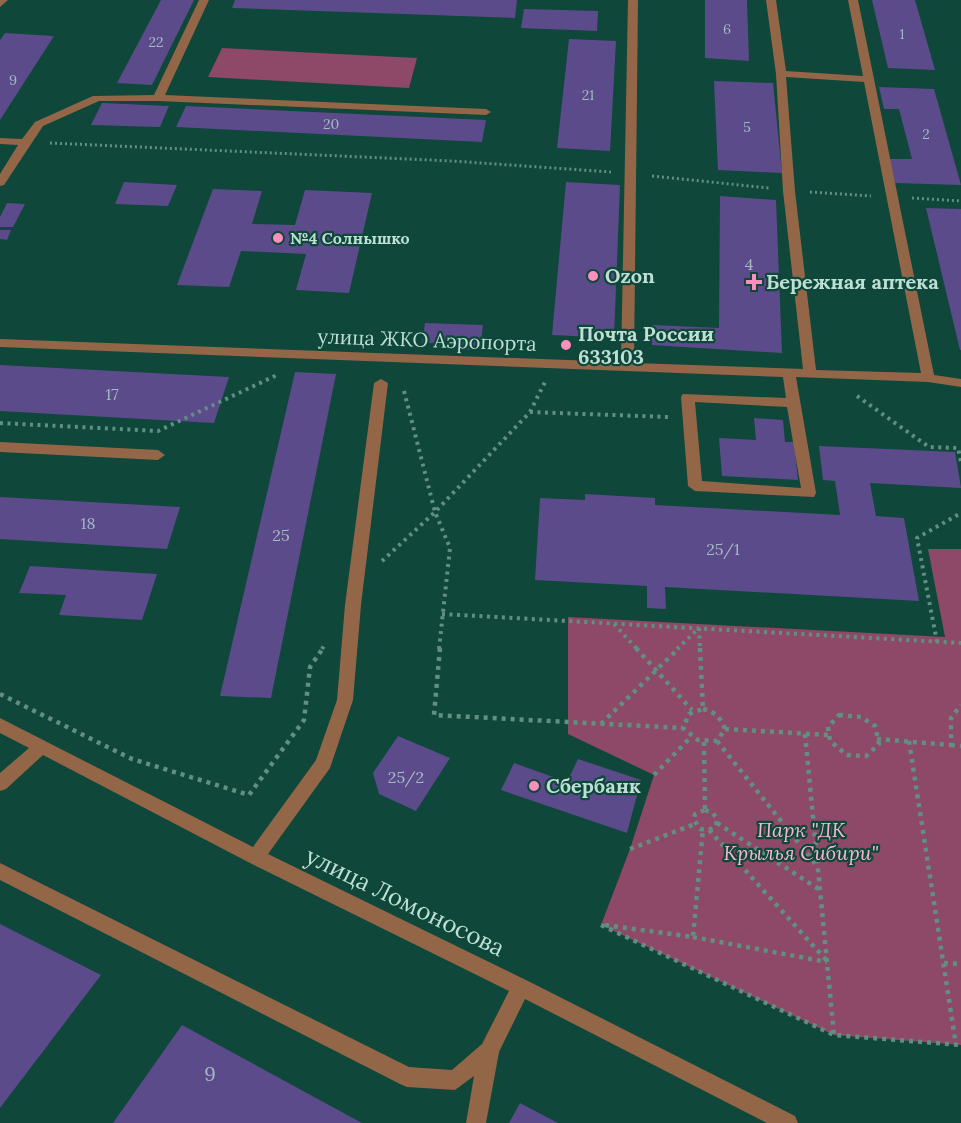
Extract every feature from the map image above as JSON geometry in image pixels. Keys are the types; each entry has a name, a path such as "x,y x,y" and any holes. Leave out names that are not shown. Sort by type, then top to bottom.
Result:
{"street":[{"path":"0,4 3,0"},
{"path":"158,98 204,0"},
{"path":"627,366 633,0"},
{"path":"771,0 781,74 789,190 810,374"},
{"path":"853,0 928,378"},
{"path":"781,74 868,79"},
{"path":"0,183 39,124 97,98 158,98 486,112"},
{"path":"0,141 25,142"},
{"name":"улица ЖКО Аэропорта","path":"0,343 928,378 961,383"},
{"path":"789,373 794,403 809,493 694,486 688,397 794,403"},
{"path":"255,856 324,763 345,700 352,605 381,383"},
{"path":"0,447 158,455"},
{"name":"улица Ломоносова","path":"0,725 255,856 521,987 788,1123"},
{"path":"0,784 42,746"},
{"path":"0,871 407,1077 455,1080 489,1052"},
{"path":"477,1123 489,1052 521,987"}],"path":[{"path":"25,142 452,161 629,173 789,190 961,201"},
{"path":"380,563 435,512 530,412 548,375 548,364"},
{"path":"0,423 158,430 286,370"},
{"path":"404,391 435,512 450,548 434,715 683,729"},
{"path":"856,395 929,447 958,448 961,462"},
{"path":"530,412 675,418"},
{"path":"937,642 917,538 961,513"},
{"path":"442,614 961,643"},
{"path":"614,623 692,710"},
{"path":"601,724 699,628"},
{"path":"699,628 703,710"},
{"path":"0,694 132,759 249,795 304,720 310,667 328,640"},
{"path":"951,745 951,718 961,705"},
{"path":"717,741 704,742 690,738 683,729 685,717 692,710 712,711 721,718 725,729"},
{"path":"839,715 861,717 875,726 877,739 879,744 866,756 847,754 830,741 828,727 839,715"},
{"path":"725,729 829,735"},
{"path":"717,741 725,729"},
{"path":"805,734 834,1035"},
{"path":"654,775 690,738"},
{"path":"877,739 961,746"},
{"path":"717,741 818,868"},
{"path":"827,962 693,937 601,925 834,1035 959,1045 943,963 909,741"},
{"path":"704,742 705,810"},
{"path":"695,824 695,814 705,810 713,813 717,823 820,890"},
{"path":"706,830 714,828 717,823"},
{"path":"630,849 695,824 706,830 827,962"},
{"path":"693,937 706,830"},
{"path":"943,963 961,964"}],"green space":[{"path":"222,48 417,58 409,88 208,77"},
{"name":"Парк \"ДК Крылья Сибири\"","path":"928,549 961,549 961,1045 834,1035 601,925 630,849 654,775 568,734 568,617 945,637"}],"building":[{"path":"161,0 194,0 152,85 117,83"},
{"path":"235,0 517,0 515,18 232,8"},
{"path":"705,0 747,0 749,61 705,58"},
{"path":"872,0 915,0 935,70 888,68"},
{"path":"524,9 598,11 597,31 521,28"},
{"path":"5,33 54,36 0,120 0,40"},
{"path":"569,39 616,41 610,151 557,148"},
{"path":"714,81 773,83 782,173 718,170"},
{"path":"879,87 934,89 961,185 895,183 889,159 912,159 899,109 884,109"},
{"path":"102,103 169,106 160,127 91,125"},
{"path":"186,106 486,120 482,142 176,127"},
{"path":"124,182 177,185 168,206 115,204"},
{"path":"566,182 620,185 614,338 552,335"},
{"name":"№4 Солнышко","path":"213,189 262,191 252,224 295,225 305,190 372,193 349,293 296,290 306,254 241,251 229,287 177,285"},
{"path":"720,196 776,200 782,353 652,345 652,325 719,328"},
{"path":"7,203 25,204 13,227 0,227 0,217"},
{"path":"926,208 961,209 961,350 960,350"},
{"path":"0,230 11,230 7,240 0,239"},
{"path":"425,323 483,325 480,350 434,348 434,343 422,343"},
{"path":"0,365 229,377 214,423 0,411"},
{"path":"295,372 336,374 271,698 220,696"},
{"path":"754,418 783,420 785,442 794,442 798,480 722,476 719,438 756,440"},
{"path":"819,446 955,452 961,488 870,483 876,516 904,518 919,601 665,587 666,609 647,608 647,586 535,580 540,498 585,500 585,494 655,498 655,505 840,515 835,481 823,480"},
{"path":"0,497 180,507 167,549 0,539"},
{"path":"30,566 157,574 142,620 59,615 66,595 19,593"},
{"path":"398,736 450,758 416,811 379,794 373,773"},
{"path":"578,759 641,780 627,833 501,790 514,763 567,782"},
{"path":"0,924 101,975 0,1108"},
{"path":"182,1025 362,1123 113,1123"},
{"path":"520,1103 558,1123 509,1123"}],"place":[{"name":"№4 Солнышко","path":"278,238"},
{"name":"Ozon","path":"593,276"},
{"name":"Бережная аптека","path":"754,282"},
{"name":"Почта России 633103","path":"566,345"},
{"name":"Сбербанк","path":"534,786"}]}
